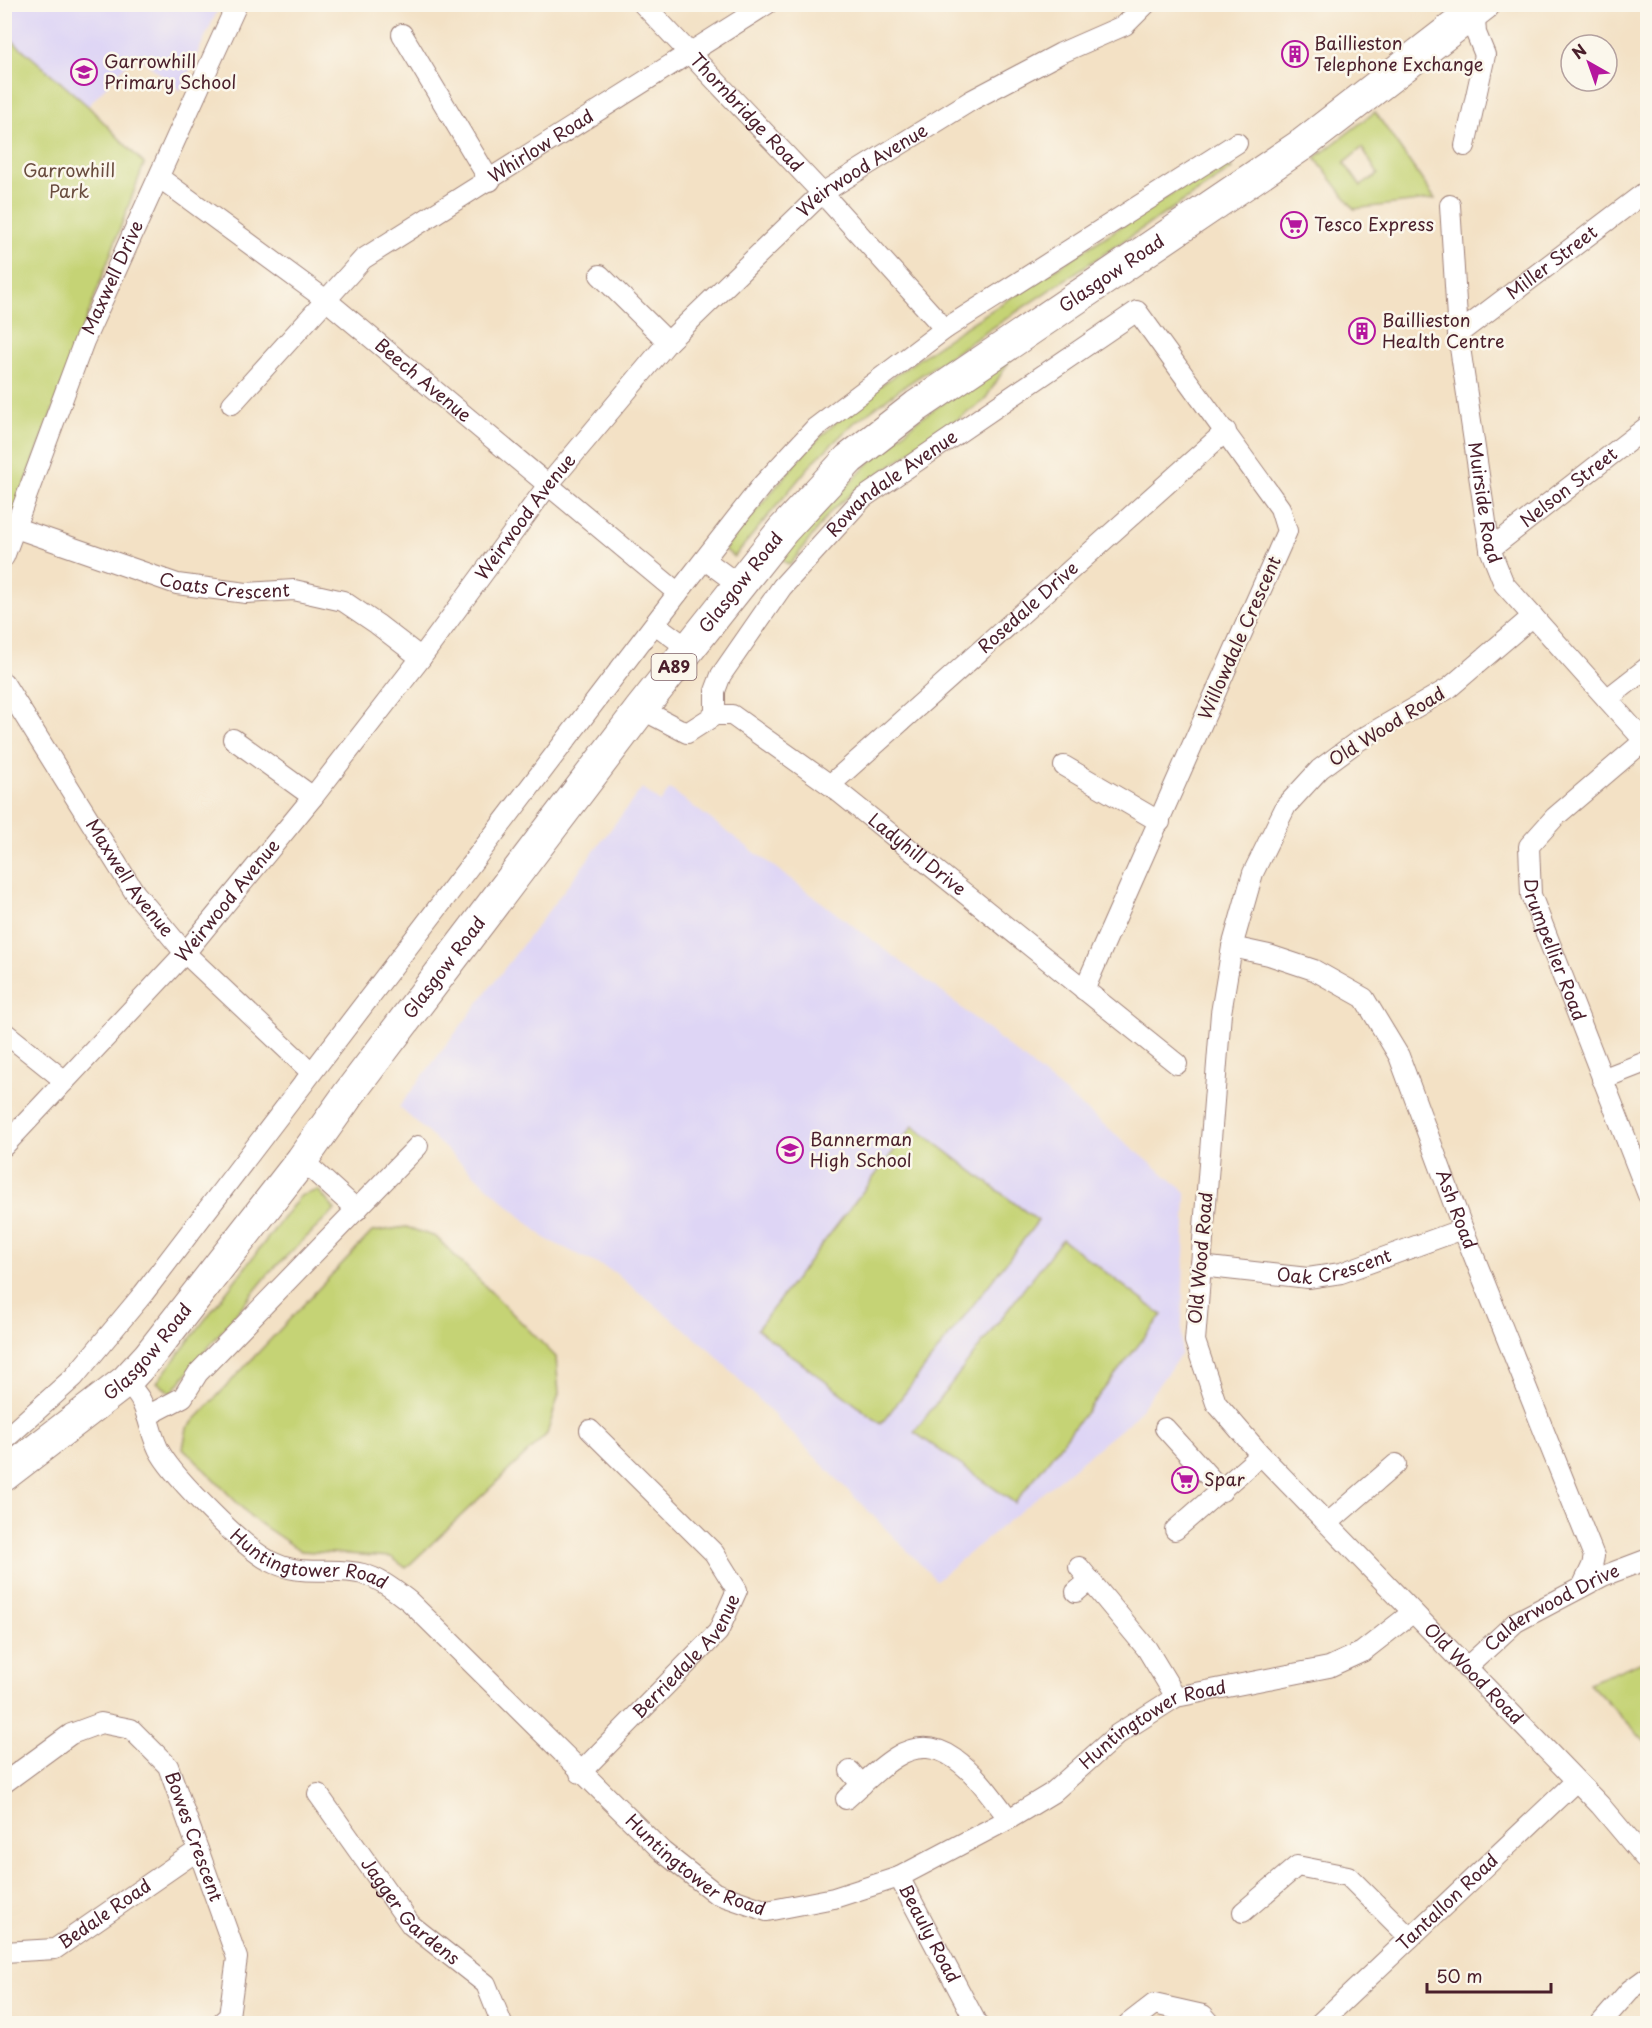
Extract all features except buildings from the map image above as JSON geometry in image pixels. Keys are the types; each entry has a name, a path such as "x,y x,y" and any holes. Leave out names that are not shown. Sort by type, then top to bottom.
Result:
{"main road":[{"name":"Glasgow Road","path":"11,1452 126,1381 191,1304 641,709 739,585 821,488 849,459 885,428 1273,165 1478,7"}],"street":[{"name":"Maxwell Drive","path":"4,557 84,341 160,178 237,4"},
{"name":"Thornbridge Road","path":"643,4 822,193 945,329"},
{"name":"Whirlow Road","path":"232,404 363,259 490,181 767,4"},
{"name":"Weirwood Avenue","path":"4,1146 185,952 313,796 421,658 548,485 668,342 822,193 972,100 1061,53 1125,26 1146,4"},
{"path":"1465,146 1485,55 1476,33 1478,7"},
{"path":"402,34 490,181"},
{"name":"Glasgow Road","path":"11,1452 143,1294 763,484 815,428 945,329 1237,143"},
{"name":"Beech Avenue","path":"160,178 326,300 678,593"},
{"name":"Miller Street","path":"1458,334 1647,190"},
{"name":"Muirside Road","path":"1450,205 1458,334 1490,549 1504,584 1646,743"},
{"path":"600,275 668,342"},
{"name":"Willowdale Crescent","path":"1084,990 1287,531 1280,508 1137,311"},
{"name":"Rowandale Avenue","path":"715,715 715,691 721,675 782,587 862,498 1137,311"},
{"name":"Nelson Street","path":"1490,549 1647,426"},
{"name":"Rosedale Drive","path":"830,784 1226,431"},
{"name":"Coats Crescent","path":"16,528 177,584 246,593 294,590 343,601 421,658"},
{"path":"705,560 739,585"},
{"name":"Old Wood Road","path":"1533,616 1449,688 1358,741 1320,769 1286,806 1253,873 1232,948 1221,1013 1195,1341 1216,1403 1261,1455 1576,1781 1647,1862"},
{"path":"655,624 689,649"},
{"path":"1607,699 1647,667"},
{"name":"Maxwell Avenue","path":"4,683 135,893 185,952 312,1072"},
{"path":"641,709 687,733 715,715"},
{"name":"Ladyhill Drive","path":"715,715 732,715 830,784 1177,1064"},
{"path":"233,739 313,796"},
{"name":"Drumpellier Road","path":"1646,743 1556,818 1529,846 1531,895 1647,1195"},
{"path":"1064,766 1160,822"},
{"name":"Ash Road","path":"1232,948 1269,955 1314,970 1364,998 1399,1056 1463,1229 1594,1556"},
{"path":"4,1032 65,1081"},
{"path":"1602,1079 1647,1061"},
{"path":"147,1416 183,1397 198,1373 418,1146"},
{"path":"302,1160 357,1210"},
{"name":"Oak Crescent","path":"1200,1266 1272,1276 1308,1278 1341,1273 1463,1229"},
{"name":"Huntingtower Road","path":"126,1381 142,1401 161,1455 244,1543 268,1560 290,1569 312,1573 361,1573 382,1580 409,1601 580,1773 663,1852 715,1893 767,1911 834,1898 899,1877 1010,1819 1052,1793 1118,1734 1176,1697 1329,1667 1362,1652 1412,1613"},
{"path":"1166,1428 1222,1491"},
{"name":"Berriedale Avenue","path":"580,1773 718,1632 737,1590 714,1552 590,1430"},
{"path":"1175,1530 1261,1455"},
{"path":"1328,1523 1396,1464"},
{"path":"1582,1587 1594,1556 1623,1568"},
{"name":"Calderwood Drive","path":"1466,1668 1516,1622 1582,1587 1647,1559"},
{"path":"1082,1580 1147,1649 1176,1697"},
{"name":"Bowes Crescent","path":"4,1783 71,1734 101,1723 131,1729 168,1766 237,1958 229,2016 220,2024"},
{"path":"846,1799 856,1778 900,1754 926,1749 939,1750 961,1761 1010,1819"},
{"name":"Tantallon Road","path":"1318,2024 1576,1781"},
{"name":"Jagger Gardens","path":"318,1794 411,1925 486,1984 502,2024"},
{"name":"Bedale Road","path":"4,1952 55,1949 198,1850"},
{"path":"1243,1912 1297,1866 1348,1876 1410,1938"},
{"name":"Beauly Road","path":"899,1877 968,2021"},
{"path":"1600,2024 1630,1990 1647,1977"},
{"path":"1128,2024 1154,2004 1203,2015 1211,2024"}],"shaded area":[{"name":"Garrowhill Primary School","path":"5,5 220,5 180,91 136,54 88,106 5,34"},
{"name":"Bannerman High School","path":"642,788 660,802 670,789 943,993 1186,1192 1181,1354 1134,1418 936,1580 709,1349 614,1272 546,1239 399,1107"}],"green space":[{"name":"Garrowhill Park","path":"5,34 88,106 144,164 5,539"},
{"path":"1375,112 1435,199 1354,209 1315,158","holes":["1362,148 1378,174 1361,186 1344,163"]},
{"path":"1221,162 1232,169 906,385 855,422 813,462 734,557 724,549 806,451 857,402 956,333"},
{"path":"1012,357 984,401 858,488 831,511 790,565 778,558 869,463 918,420"},
{"path":"913,1126 1038,1221 881,1424 757,1329"},
{"path":"318,1190 335,1210 271,1271 171,1393 157,1382 300,1196"},
{"path":"406,1227 436,1237 556,1357 559,1394 547,1434 406,1568 391,1557 301,1551 253,1519 183,1448 187,1428 372,1232"},
{"path":"1062,1239 1162,1315 1015,1503 914,1432"},
{"path":"1647,1659 1647,1744 1589,1683"}],"place":[{"name":"Baillieston Telephone Exchange","path":"1295,54"},
{"name":"Garrowhill Primary School","path":"84,72"},
{"name":"Tesco Express","path":"1294,225"},
{"name":"Baillieston Health Centre","path":"1362,331"},
{"name":"Bannerman High School","path":"790,1150"},
{"name":"Spar","path":"1185,1480"}]}
